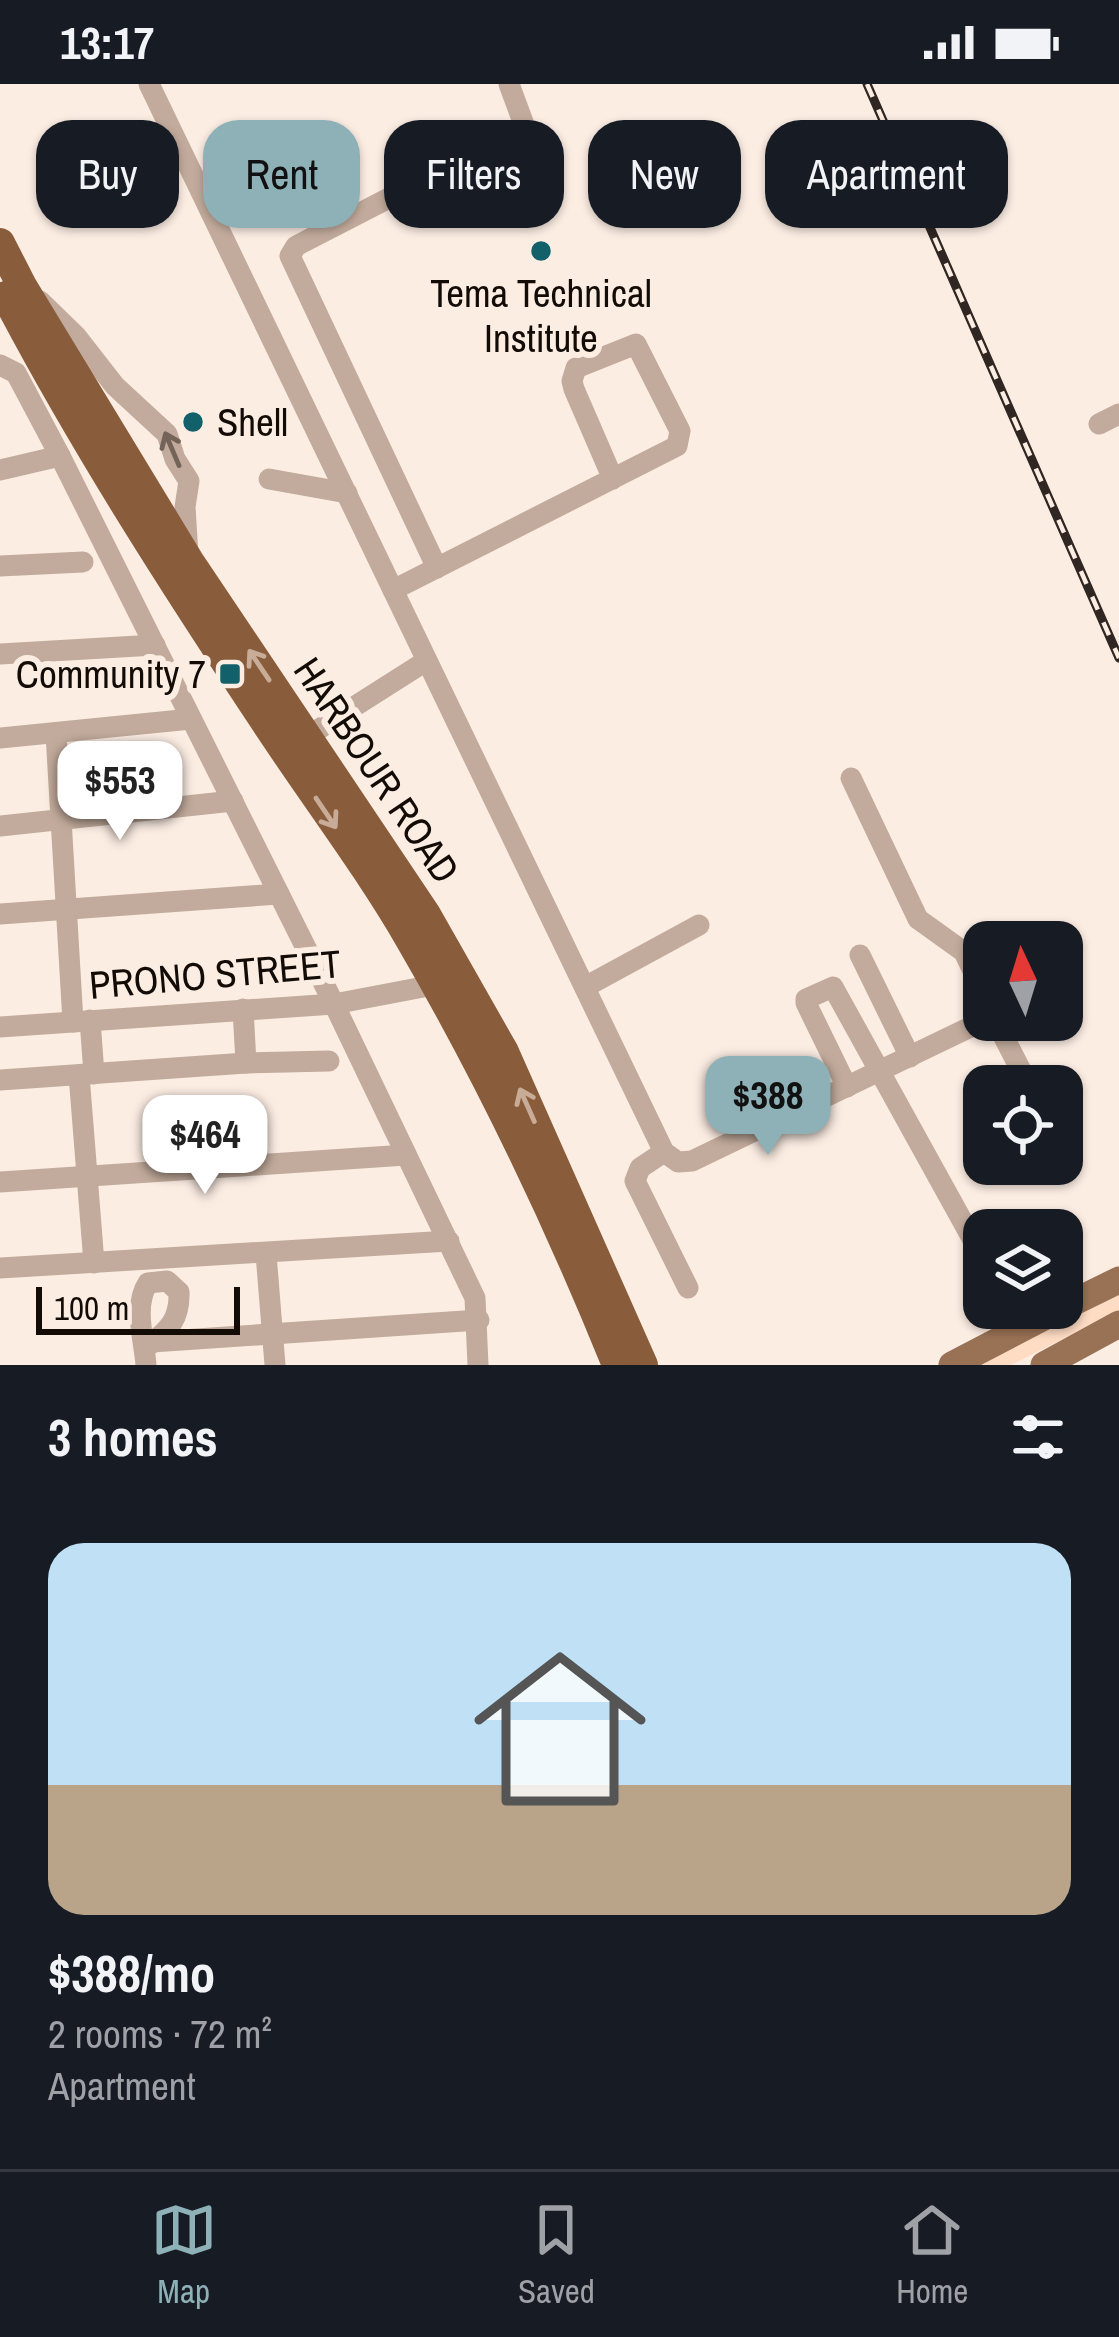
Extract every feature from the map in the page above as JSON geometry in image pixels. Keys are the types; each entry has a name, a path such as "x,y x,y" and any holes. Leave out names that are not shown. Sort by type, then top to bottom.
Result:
{"highway":[{"name":"HARBOUR ROAD","path":"0,243 34,349 267,725 411,939 486,1076 617,1365"},
{"name":"HARBOUR ROAD","path":"11,286 425,913 504,1052 643,1365"}],"main road":[{"path":"1083,1298 1119,1280"},
{"path":"1048,1364 1119,1324"},
{"path":"961,1363 1003,1329"}],"street":[{"path":"149,84 664,1152 686,1163 963,1031"},
{"path":"437,568 290,256 296,246 519,131 523,122 508,84"},
{"path":"11,286 54,312 116,386 167,434 189,482 185,507 189,561"},
{"path":"393,590 676,446 681,439 637,344 576,368 573,376 574,389 613,478"},
{"path":"0,365 16,374 60,456 449,1241 475,1298 478,1365"},
{"path":"0,470 60,456"},
{"path":"269,479 347,493"},
{"path":"0,566 83,562"},
{"path":"0,654 155,645"},
{"path":"308,736 426,661"},
{"path":"0,738 191,719"},
{"path":"56,734 67,910 86,1074 86,1176 94,1263"},
{"path":"851,778 918,919 963,951"},
{"path":"0,826 233,801"},
{"path":"0,914 279,894"},
{"path":"584,987 699,925"},
{"path":"860,955 910,1057"},
{"name":"PRONO STREET","path":"0,1027 334,1004 434,985"},
{"path":"847,1087 806,999 833,987 963,1222"},
{"path":"243,1009 246,1063"},
{"path":"0,1080 329,1060"},
{"path":"664,1152 640,1168 635,1181 688,1288"},
{"path":"0,1182 406,1155"},
{"path":"0,1268 449,1241"},
{"path":"266,1254 275,1365"},
{"path":"147,1352 272,1334 479,1320"}],"shaded area":[{"path":"1119,1285 1119,1311 1083,1329 1083,1303"},
{"path":"1030,1329 1083,1329 1011,1365 958,1365"}],"railway":[{"path":"867,84 1119,658"}],"place":[{"name":"Tema Technical Institute","path":"541,251"},
{"name":"Shell","path":"193,422"},
{"name":"Community 7","path":"230,674"}]}
